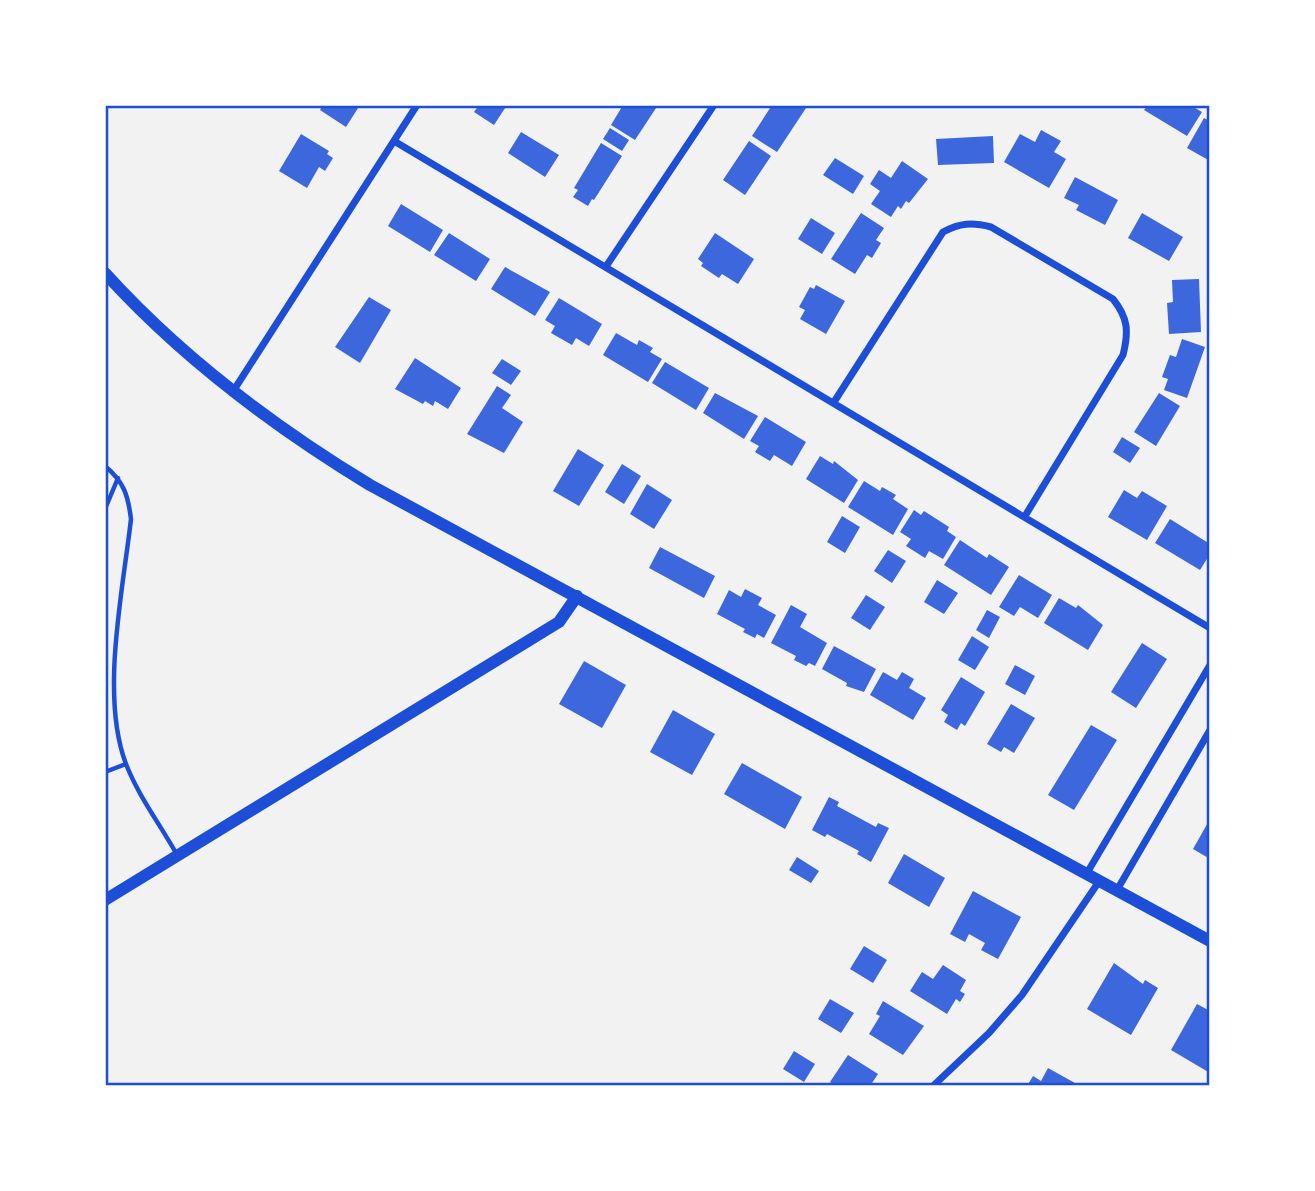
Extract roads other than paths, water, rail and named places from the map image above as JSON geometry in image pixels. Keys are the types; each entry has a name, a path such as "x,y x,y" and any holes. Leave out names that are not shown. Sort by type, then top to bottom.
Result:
{"street":[{"path":"232,393 417,105"},
{"path":"607,265 714,105"},
{"path":"394,141 607,265 1210,628"},
{"path":"834,402 943,232 956,225 973,222 991,227 1113,299 1126,316 1128,336 1123,355 1025,516"},
{"path":"105,273 182,350 232,393 299,441 370,485 1210,942"},
{"path":"105,900 559,622 578,596"},
{"path":"1087,873 1210,666"},
{"path":"1117,890 1210,730"},
{"path":"933,1086 989,1032 1022,995 1100,880"}],"lane":[{"path":"105,466 119,477 128,494 131,519 114,705 118,737 126,764 178,856"},
{"path":"105,509 119,477"},
{"path":"105,772 126,764"}]}
